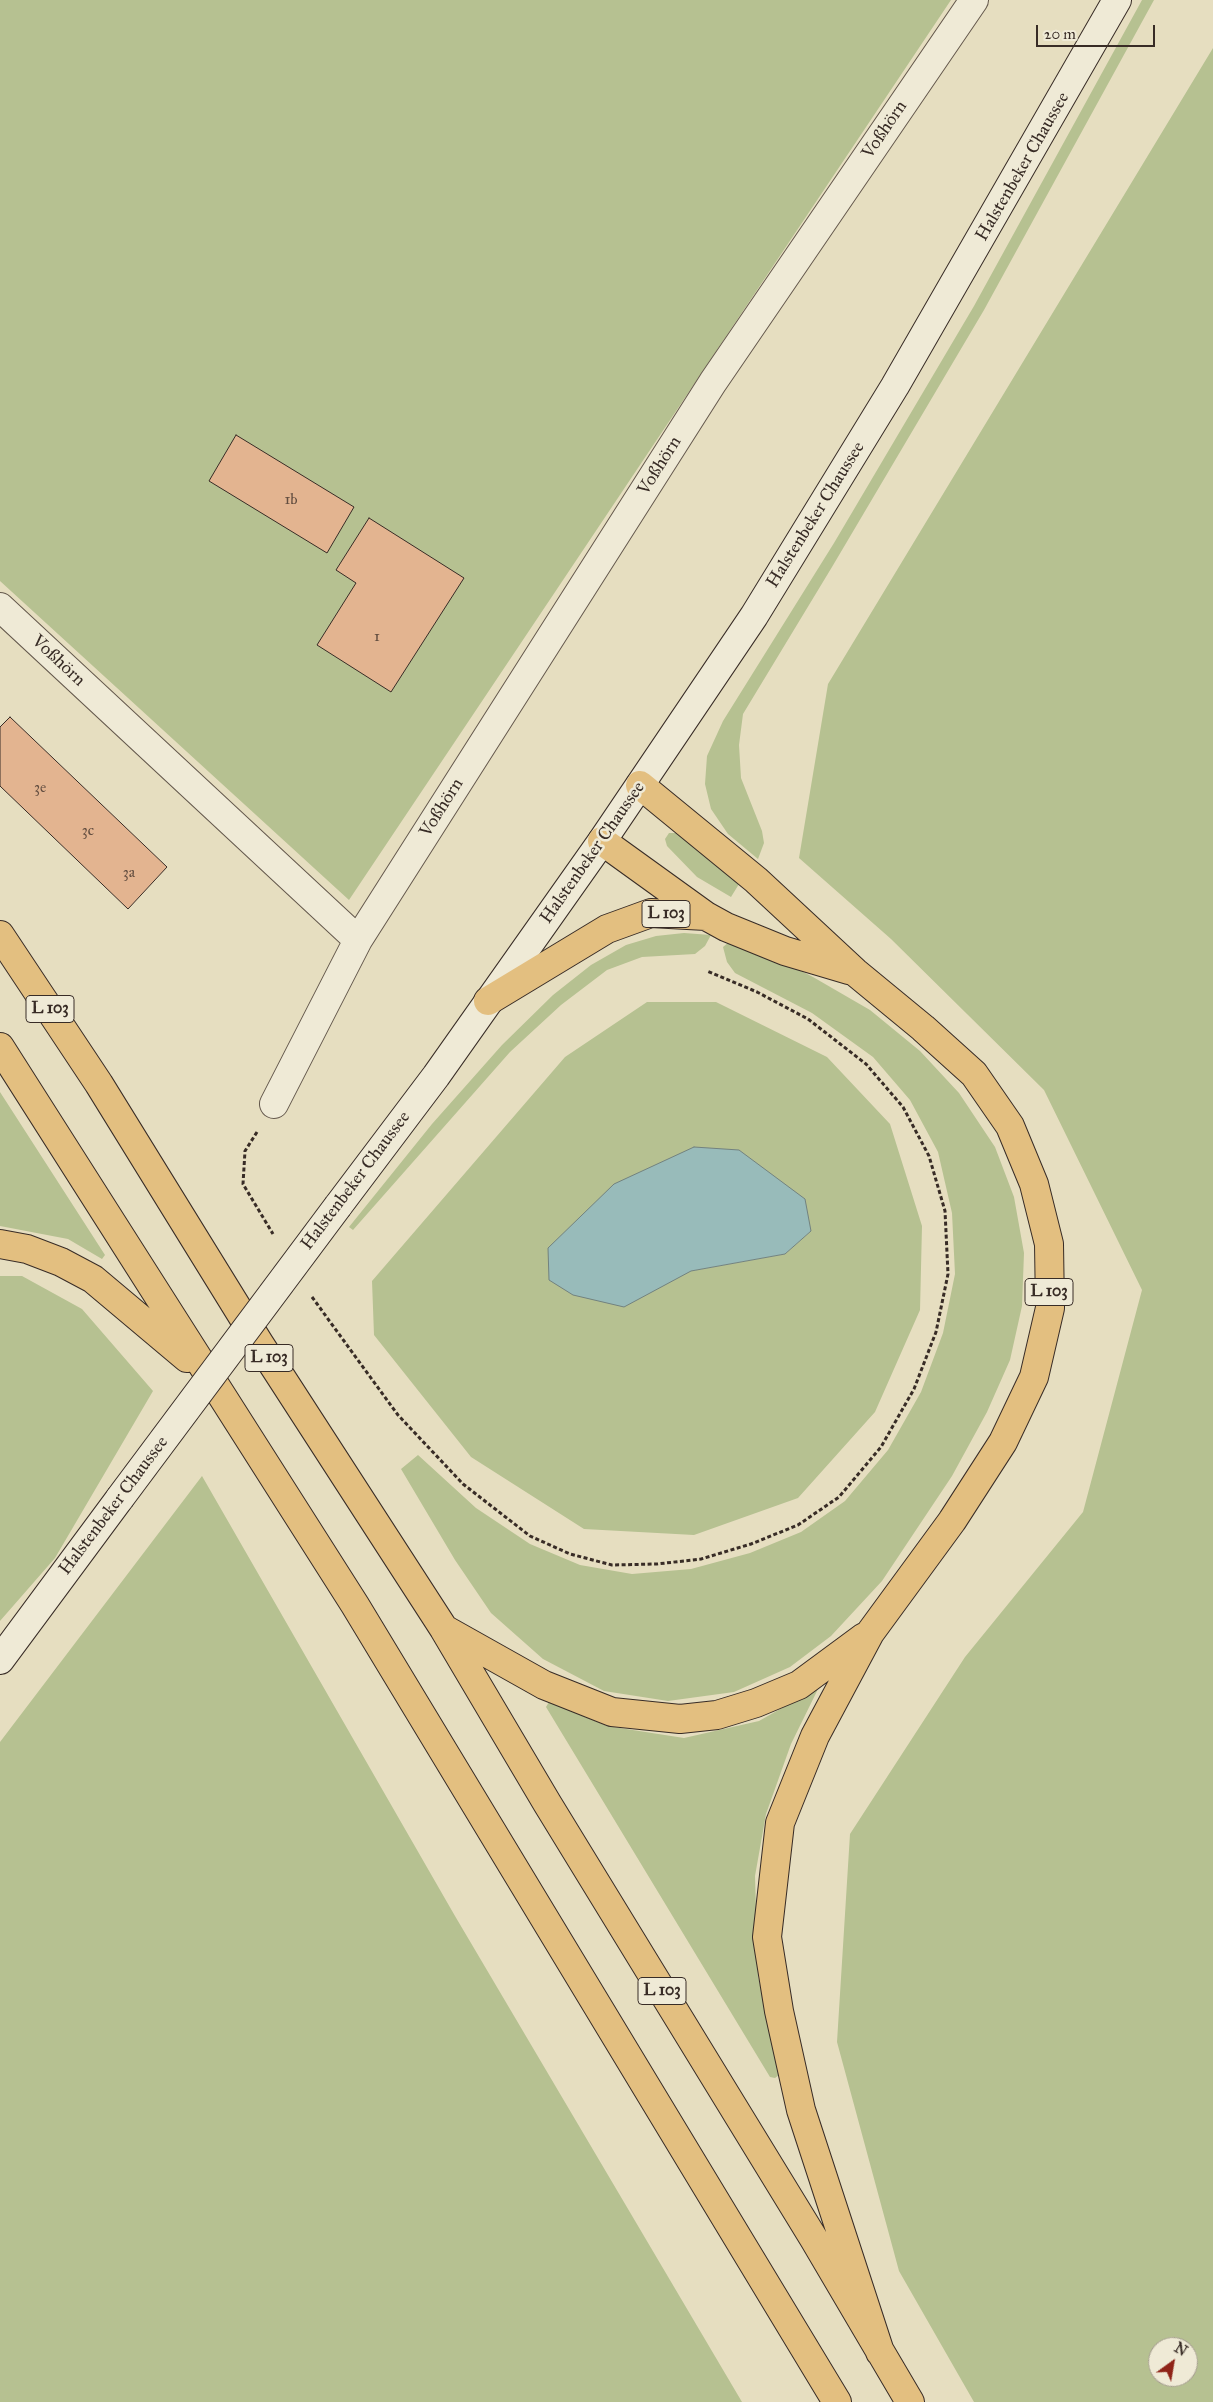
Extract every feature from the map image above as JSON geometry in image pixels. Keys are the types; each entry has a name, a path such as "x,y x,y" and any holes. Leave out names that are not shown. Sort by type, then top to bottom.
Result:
{"highway":[{"name":"L 103","path":"640,785 756,880 855,972 923,1028 974,1074 1010,1126 1034,1184 1049,1244 1050,1308 1034,1377 1003,1442 952,1521 870,1633 815,1736 780,1823 766,1936 779,2010 801,2110 880,2352"},
{"name":"L 103","path":"602,841 706,916 726,927 786,951 855,972"},
{"name":"L 103","path":"488,1001 607,929 651,913 706,916"},
{"name":"L 103","path":"0,935 99,1084 259,1343 444,1629 546,1803 814,2240 910,2402"},
{"path":"0,1047 360,1614 836,2402"},
{"path":"0,1244 27,1249 61,1262 93,1280 206,1373"},
{"name":"L 103","path":"444,1629 544,1685 612,1712 680,1719 717,1715 756,1703 799,1685 870,1633"}],"main road":[{"name":"Voßhörn","path":"274,1104 358,940 713,382 974,0"},
{"name":"Halstenbeker Chaussee","path":"0,1660 436,1076 602,841 754,616 895,386 1117,0"},
{"name":"Voßhörn","path":"0,607 358,940"}],"path":[{"path":"309,1292 324,1316 398,1415 462,1484 530,1536 570,1554 612,1565 657,1564 701,1559 751,1544 798,1525 839,1497 881,1447 914,1389 933,1340 948,1274 944,1211 929,1156 903,1106 866,1064 808,1019 756,992 707,971"},
{"path":"273,1235 243,1184 245,1150 274,1104"}],"green space":[{"path":"0,0 951,0 349,900 0,581"},
{"path":"1142,0 1154,0 984,310 743,714 739,745 741,778 762,831 764,843 758,859 728,834 711,809 705,784 707,756 723,721 834,543 974,306"},
{"path":"1213,48 1213,2402 974,2402 899,2271 837,2042 850,1834 965,1657 1083,1512 1142,1290 1044,1090 891,939 799,858 828,684"},
{"path":"669,833 676,833 699,847 739,884 731,897 697,877 667,846 665,839"},
{"path":"684,933 711,935 705,946 695,954 642,957 607,970 561,1005 510,1052 353,1230 349,1227 432,1124 502,1045 553,995 591,965 626,945 656,936"},
{"path":"729,942 754,947 813,977 870,1010 920,1051 959,1093 995,1147 1014,1197 1024,1253 1022,1306 1010,1360 987,1412 952,1476 882,1581 831,1636 790,1667 734,1692 668,1701 604,1691 543,1659 491,1613 455,1560 401,1469 418,1455 476,1508 530,1544 580,1565 632,1574 691,1569 750,1553 801,1532 845,1501 888,1450 921,1392 943,1333 955,1274 952,1213 938,1152 910,1100 873,1057 812,1013 735,973 727,962 723,947"},
{"path":"647,1002 716,1002 827,1057 890,1124 922,1226 920,1310 875,1412 798,1498 694,1535 584,1529 471,1457 374,1335 372,1281 565,1057","holes":["811,1231 785,1254 691,1271"]},
{"path":"0,1092 105,1255 102,1259 68,1239 0,1226"},
{"path":"0,1276 22,1276 82,1309 153,1391 55,1558 0,1621"},
{"path":"202,1476 455,1916 742,2402 0,2402 0,1742"},
{"path":"819,1687 791,1744 766,1814 755,1876 758,1976 779,2075 775,2078 770,2077 546,1707 549,1702 607,1726 684,1738 759,1721"}],"water":[{"path":"694,1147 739,1150 805,1199 811,1231 785,1254 691,1271 624,1307 573,1295 549,1280 548,1248 614,1184"}],"building":[{"path":"236,435 354,507 327,553 209,481"},
{"path":"369,518 464,578 391,692 317,645 356,583 336,570"},
{"path":"10,717 167,867 128,909 0,786 0,727"}]}
